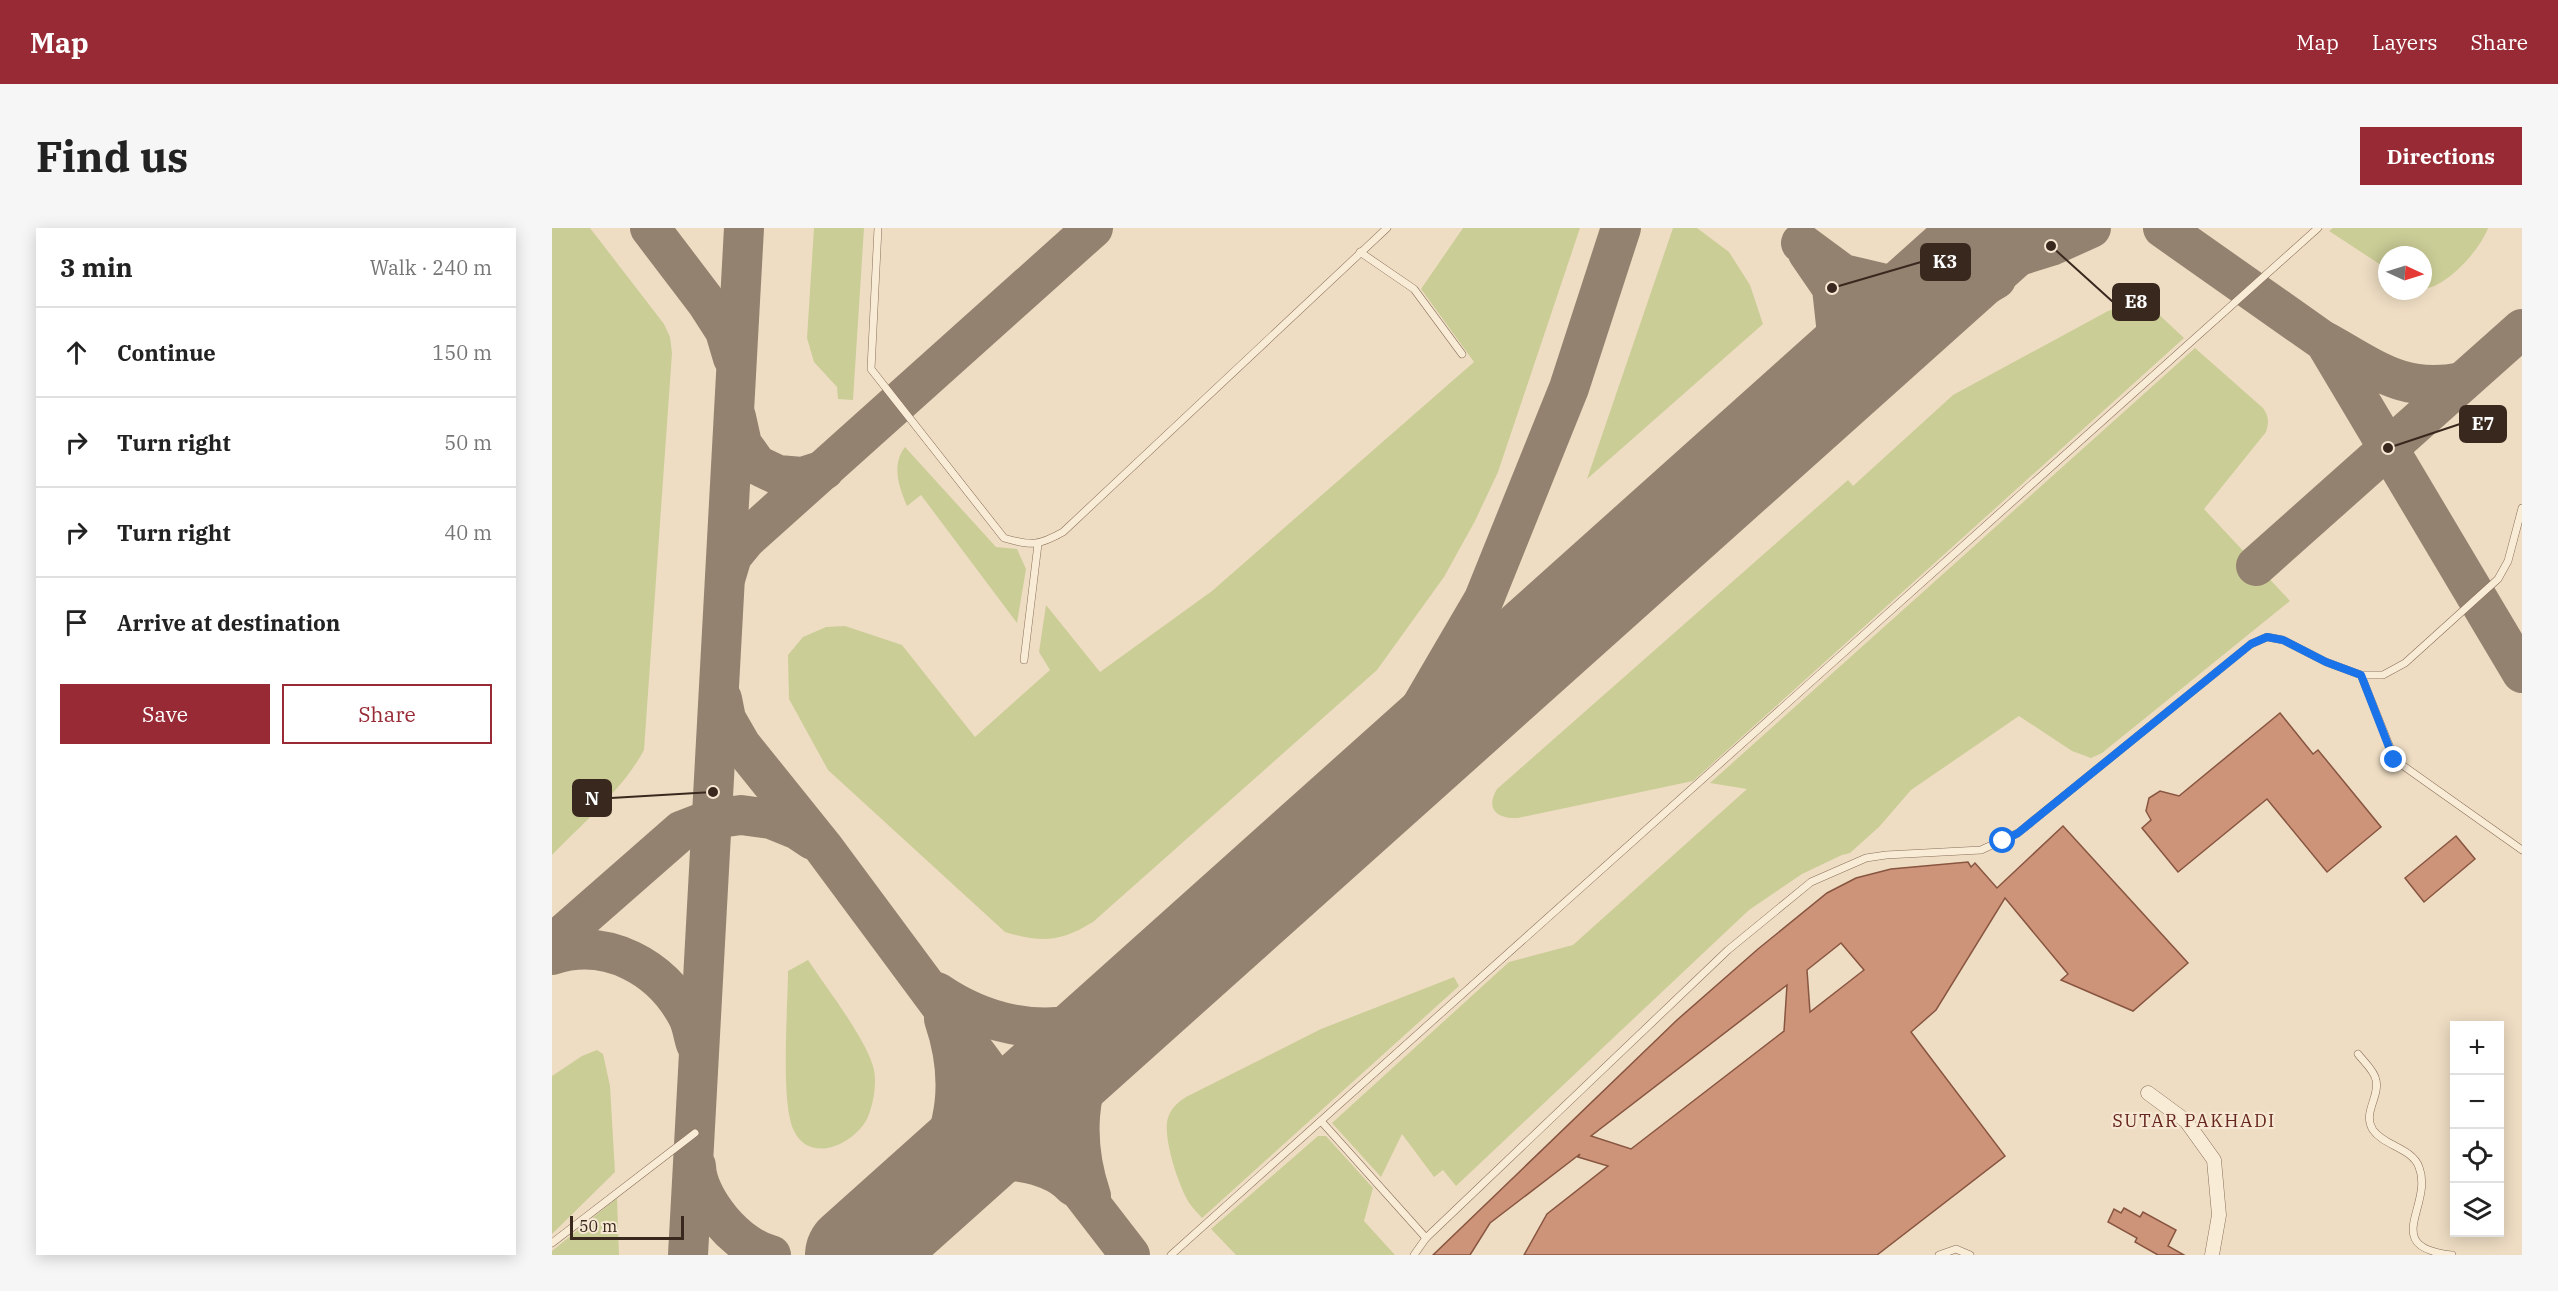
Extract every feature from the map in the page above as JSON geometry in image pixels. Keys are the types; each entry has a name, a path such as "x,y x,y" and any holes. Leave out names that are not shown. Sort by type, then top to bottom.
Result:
{"street":[{"path":"2148,1093 2186,1121 2214,1160 2218,1215 2212,1255"}],"lane":[{"path":"878,228 870,369 1004,538 1027,545 1038,544 1063,532 1387,228"},
{"path":"1171,1255 2318,228"},
{"path":"1360,252 1414,289 1462,354"},
{"path":"1414,1255 1426,1238 1728,950 1811,882 1866,858 1981,849 2018,833 2251,644 2267,637 2283,640 2326,662 2361,675 2383,675 2404,663 2498,579 2508,561 2522,508"},
{"path":"1024,660 1038,544"},
{"path":"2361,675 2394,760 2522,850"},
{"path":"2358,1054 2373,1073 2376,1082 2369,1118 2372,1128 2379,1137 2413,1157 2419,1165 2421,1184 2413,1228 2415,1239 2422,1248 2431,1253 2452,1255"},
{"path":"1321,1121 1426,1238"},
{"path":"552,1243 695,1133"},
{"path":"1939,1255 1956,1249 1970,1255"}],"green space":[{"path":"552,228 590,228 664,324 670,337 672,353 644,750 614,792 552,855"},
{"path":"814,228 864,228 853,400 838,399 837,387 814,362 807,338"},
{"path":"1463,228 1580,228 1498,472 1475,521 1444,577 1377,670 1093,922 1071,934 1051,939 1030,938 1005,932 828,770 789,699 788,655 803,637 826,627 845,626 902,645 975,737 1050,670 1039,652 1046,605 1100,672 1212,591 1474,362 1421,289"},
{"path":"1673,228 1697,228 1729,252 1750,285 1763,324 1587,479"},
{"path":"2333,228 2488,228 2478,247 2462,266 2432,287 2432,246 2378,246 2378,263 2329,231"},
{"path":"2143,303 2152,308 2184,338 1693,781 1518,818 1504,817 1495,811 1492,802 1497,789 1848,480 1853,486 1953,395 2108,311 2129,304"},
{"path":"2195,348 2263,408 2268,419 2266,432 2204,509 2290,601 2102,753 2091,758 2072,751 2019,716 1911,790 1879,827 1850,853 1802,874 1749,910 1456,1186 1443,1170 1434,1177 1402,1134 1381,1177 1332,1123 1509,962 1573,945 1747,789 1710,783"},
{"path":"905,447 996,547 1017,549 1026,569 1017,623 921,495 907,506 899,484 897,469"},
{"path":"808,960 864,1044 875,1076 875,1089 867,1119 852,1136 842,1143 820,1149 810,1147 801,1141 794,1131 787,1099 788,971"},
{"path":"1454,977 1459,986 1202,1218 1191,1206 1177,1175 1167,1137 1168,1118 1178,1103 1321,1029"},
{"path":"597,1050 603,1054 610,1086 615,1172 552,1234 552,1076 582,1056"},
{"path":"1318,1136 1326,1136 1373,1188 1364,1221 1395,1255 1236,1255 1211,1229"},
{"path":"617,1198 619,1255 552,1255 552,1251"}],"building":[{"path":"2280,713 2313,754 2318,750 2381,827 2327,872 2267,799 2178,872 2142,828 2151,820 2146,811 2149,798 2160,791 2179,796"},
{"path":"2063,826 2188,963 2133,1011 2061,980 2068,974 2005,898 1936,1010 1911,1032 2005,1156 1877,1255 1524,1255 1547,1214 1608,1166 1578,1157 1580,1154 1490,1223 1470,1255 1433,1255 1677,1020 1758,949 1827,893 1856,878 1891,869 1968,862 1971,867 1975,863 1997,888","holes":["1841,943 1864,970 1810,1012 1807,970","1787,985 1784,1031 1631,1149 1591,1136"]},
{"path":"2456,836 2475,859 2424,902 2405,878"},
{"path":"2124,1208 2140,1217 2143,1212 2176,1230 2168,1246 2184,1255 2158,1255 2135,1242 2137,1238 2108,1222 2114,1209 2121,1213"}],"taxiway":[{"path":"650,228 707,303 725,331 733,358"},
{"path":"688,1255 744,228"},
{"path":"726,576 732,556 746,539 1093,228"},
{"path":"1369,796 1484,599 1569,388 1621,228"},
{"path":"1986,242 1991,228"},
{"path":"1801,243 1843,274 1894,286 1947,278 2051,246 2091,228"},
{"path":"2163,228 2325,342 2522,673"},
{"path":"1808,253 1832,288 1838,343 1817,394"},
{"path":"1817,394 1897,337 1996,279"},
{"path":"2256,566 2522,329"},
{"path":"2326,342 2375,370 2406,382 2423,385 2462,382"},
{"path":"736,417 742,444 757,465 778,475 802,477 824,470"},
{"path":"722,699 726,719 741,745 823,847 1018,1110 1130,1255"},
{"path":"552,944 681,831 712,819 741,815 771,819 798,830 813,840"},
{"path":"552,955 573,950 593,950 631,960 664,984 677,999 689,1020 696,1044"},
{"path":"937,992 955,1003 993,1019 1033,1027 1074,1025 1100,1018 1134,1004"},
{"path":"1091,1196 1081,1156 1080,1115 1083,1095 1088,1075 1106,1037 1137,1003"},
{"path":"931,1187 951,1124 956,1085 951,1042 944,1019"},
{"path":"931,1187 962,1166 975,1162 1005,1160 1050,1171 1063,1177 1073,1186"},
{"path":"696,1166 704,1193 722,1221 746,1243 758,1251 771,1255"},
{"path":"844,1255 874,1239"}],"runway":[{"path":"856,1255 2003,228"}],"place":[{"name":"E8","path":"2051,246"},
{"name":"K3","path":"1832,288"},
{"name":"E7","path":"2388,448"},
{"name":"N","path":"713,792"}],"district":[{"name":"SUTAR PAKHADI","path":"2194,1121"}],"route":[{"path":"2003,841 2018,833 2251,644 2267,637 2283,640 2326,662 2361,675 2394,760"}]}
